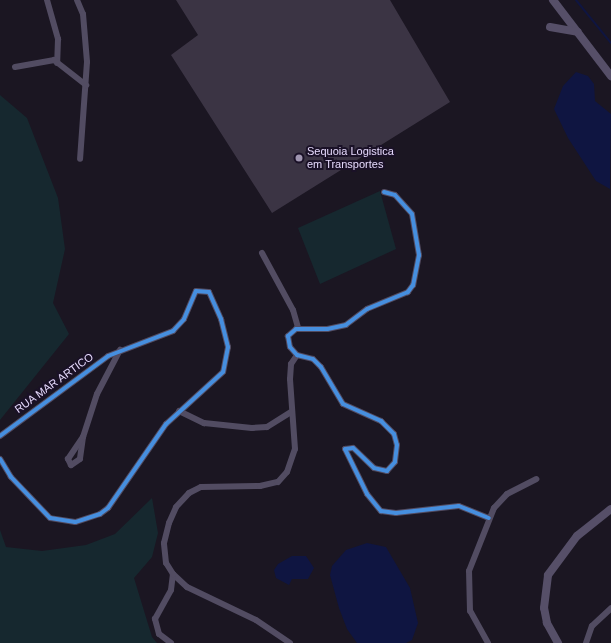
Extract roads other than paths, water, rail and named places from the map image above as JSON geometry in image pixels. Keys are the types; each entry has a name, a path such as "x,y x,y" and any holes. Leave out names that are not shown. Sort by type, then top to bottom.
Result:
{"main road":[{"path":"553,0 611,76"},
{"path":"550,28 578,32"},
{"path":"558,643 547,623 544,608 548,576 577,536 611,509"}],"street":[{"path":"47,0 58,39 57,63"},
{"path":"77,0 84,28 86,85 80,158"},
{"path":"15,67 54,60 86,85"},
{"path":"384,192 404,202 412,214 419,255 413,284 408,292 367,309 346,325 327,329 298,328 288,336 290,347 297,355 306,355 321,367 343,404 381,421 394,434 396,457 387,471 374,468 353,448 345,449 367,494 381,511 396,513 459,506 489,518"},
{"path":"262,253 293,310 298,328"},
{"name":"RUA MAR ARTICO","path":"0,436 98,362 120,350 173,332 184,319 196,291 209,292 225,334 227,360 217,381 179,410"},
{"path":"83,437 70,456 69,463 77,463 83,437 97,394 120,350"},
{"path":"290,643 256,620 187,587 173,574 166,563 164,543 176,507 189,493 201,487 260,486 278,482 293,462 295,449 291,412 291,364 297,355"},
{"path":"0,459 11,477 50,518 75,522 100,514 112,504 161,430 179,410 204,423 244,428 267,426 291,412"},
{"path":"488,643 470,612 467,583 489,518 507,494 536,479"},
{"path":"171,643 159,634 155,619 171,590 173,574"},
{"path":"586,643 592,626 611,608"}],"waterway":[{"path":"576,0 611,43"}],"place":[{"name":"Sequoia Logistica em Transportes","path":"299,158"}]}
